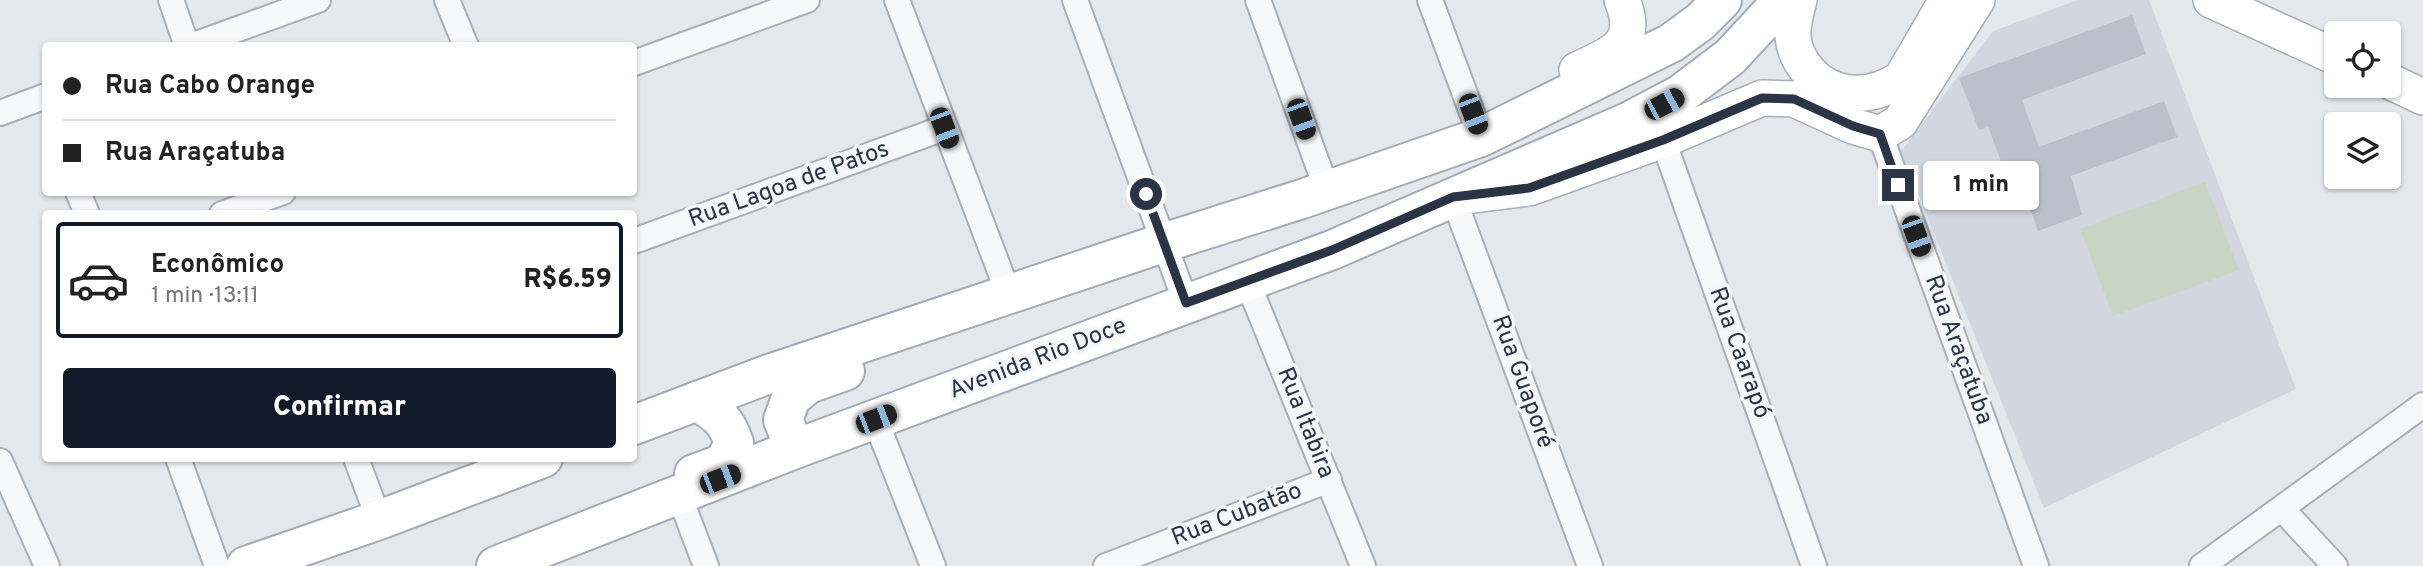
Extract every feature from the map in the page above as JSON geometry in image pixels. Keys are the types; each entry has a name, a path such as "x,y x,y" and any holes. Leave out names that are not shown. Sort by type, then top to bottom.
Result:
{"main road":[{"path":"637,424 769,374 1328,190 1492,131 1671,43 1700,22 1722,0"},
{"name":"Avenida Rio Doce","path":"503,563 795,449 1332,250 1629,122 1681,94 1730,57 1783,0"},
{"path":"1799,0 1793,37 1802,63 1821,83 1834,89 1862,94 1889,87 1901,79 1947,0"},
{"path":"1453,197 1529,188 1663,140 1762,98 1794,99 1853,126 1880,134 1900,122 1977,0"},
{"path":"2211,0 2324,52"},
{"path":"1492,131 1529,94 1613,53 1626,37 1629,23 1625,7"},
{"path":"2401,87 2423,97"},
{"path":"795,449 783,420 791,398 808,384 950,334 971,307"},
{"path":"503,563 541,535 724,463 734,443 728,425 697,401"},
{"path":"246,566 379,520 532,462"}],"street":[{"path":"171,0 187,42"},
{"path":"200,42 318,0"},
{"path":"447,0 464,42"},
{"path":"637,62 807,0"},
{"path":"897,0 1009,295"},
{"path":"1075,0 1186,303"},
{"path":"1258,0 1328,190"},
{"path":"1430,0 1492,131"},
{"path":"0,113 42,103"},
{"name":"Rua Lagoa de Patos","path":"637,240 944,128"},
{"name":"Rua Araçatuba","path":"1880,134 2036,566"},
{"name":"Rua Caarapó","path":"1663,140 1814,566"},
{"name":"Rua Guaporé","path":"1453,197 1590,566"},
{"path":"238,210 271,202"},
{"name":"Rua Itabira","path":"1247,281 1363,566"},
{"path":"2203,566 2421,411"},
{"path":"876,419 933,566"},
{"path":"179,462 217,566"},
{"path":"357,462 379,520"},
{"path":"1,466 47,566"},
{"name":"Rua Cubatão","path":"1106,566 1329,480"},
{"path":"679,495 706,566"},
{"path":"2282,509 2335,566"}],"shaded area":[{"path":"2078,0 2149,0 2296,389 2044,508 1901,151 1993,31"}],"green space":[{"path":"2205,182 2239,270 2113,316 2080,229"}],"building":[{"path":"2132,15 2146,54 2022,100 2039,147 2164,101 2177,137 2071,176 2082,215 2038,231 2025,193 2007,200 1993,164 2001,161 1988,127 1979,130 1959,78"}],"route":[{"path":"1146,194 1186,303 1332,250 1453,197 1529,188 1663,140 1762,98 1794,99 1853,126 1880,134 1898,185"}]}
